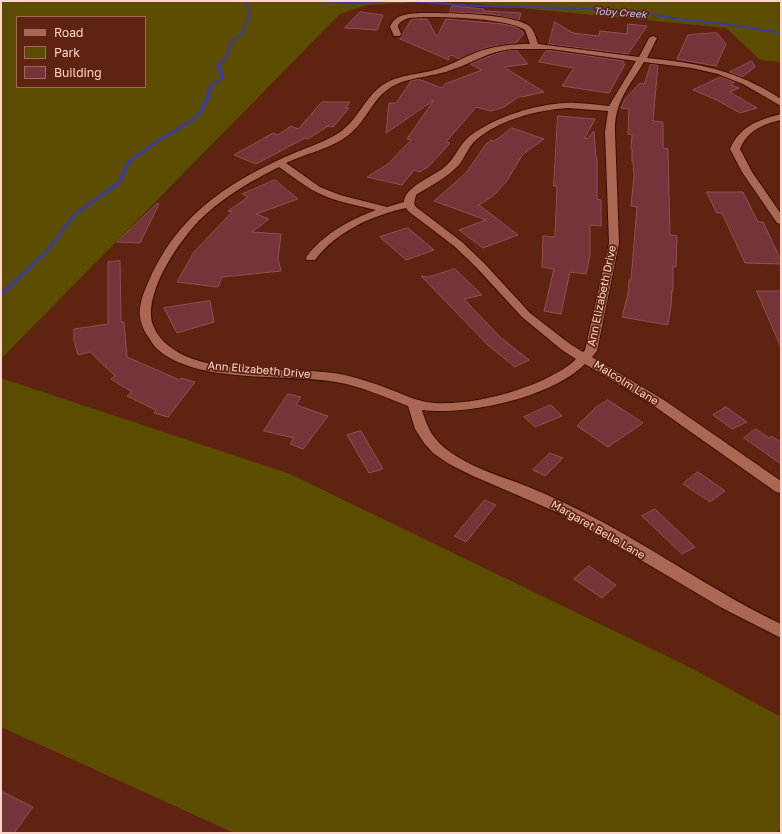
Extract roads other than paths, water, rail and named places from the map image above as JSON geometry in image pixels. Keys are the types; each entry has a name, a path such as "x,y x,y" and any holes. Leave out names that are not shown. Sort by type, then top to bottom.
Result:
{"street":[{"path":"398,34 394,27 396,22 410,16 502,20 518,23 524,26 530,31 535,46"},
{"name":"Ann Elizabeth Drive","path":"653,38 642,60 612,109 610,117 614,243 591,351 576,366 552,381 511,396 468,404 441,407 424,406 359,383 333,377 225,370 196,364 167,351 152,336 147,324 146,303 150,290 180,235 199,214 212,204 280,163 346,133 358,123 377,94 384,87 393,83 404,79 445,70 474,56 497,49 535,46 642,60 718,72 747,83 781,103"},
{"path":"311,258 317,248 326,240 364,218 384,209 409,204 409,199 412,193 446,171 455,163 466,145 474,137 499,122 546,107 568,105 612,109"},
{"path":"781,117 753,127 744,132 738,139 735,149 747,172 781,221"},
{"path":"280,163 307,183 329,194 347,201 384,209"},
{"name":"Malcolm Lane","path":"409,204 412,209 458,244 480,265 526,315 566,347 659,403 781,488"},
{"name":"Margaret Belle Lane","path":"414,403 418,422 425,436 438,450 454,462 552,503 593,524 701,590 753,619 781,632"}],"waterway":[{"path":"1,294 46,252 75,214 119,183 128,162 156,142 194,119 201,111 208,96 209,88 222,77 218,65 227,55 230,44 242,33 247,23 248,13 246,1"},
{"name":"Toby Creek","path":"317,1 359,3 383,1"},
{"name":"Toby Creek","path":"410,1 478,6 564,8 635,12 781,33"}]}
